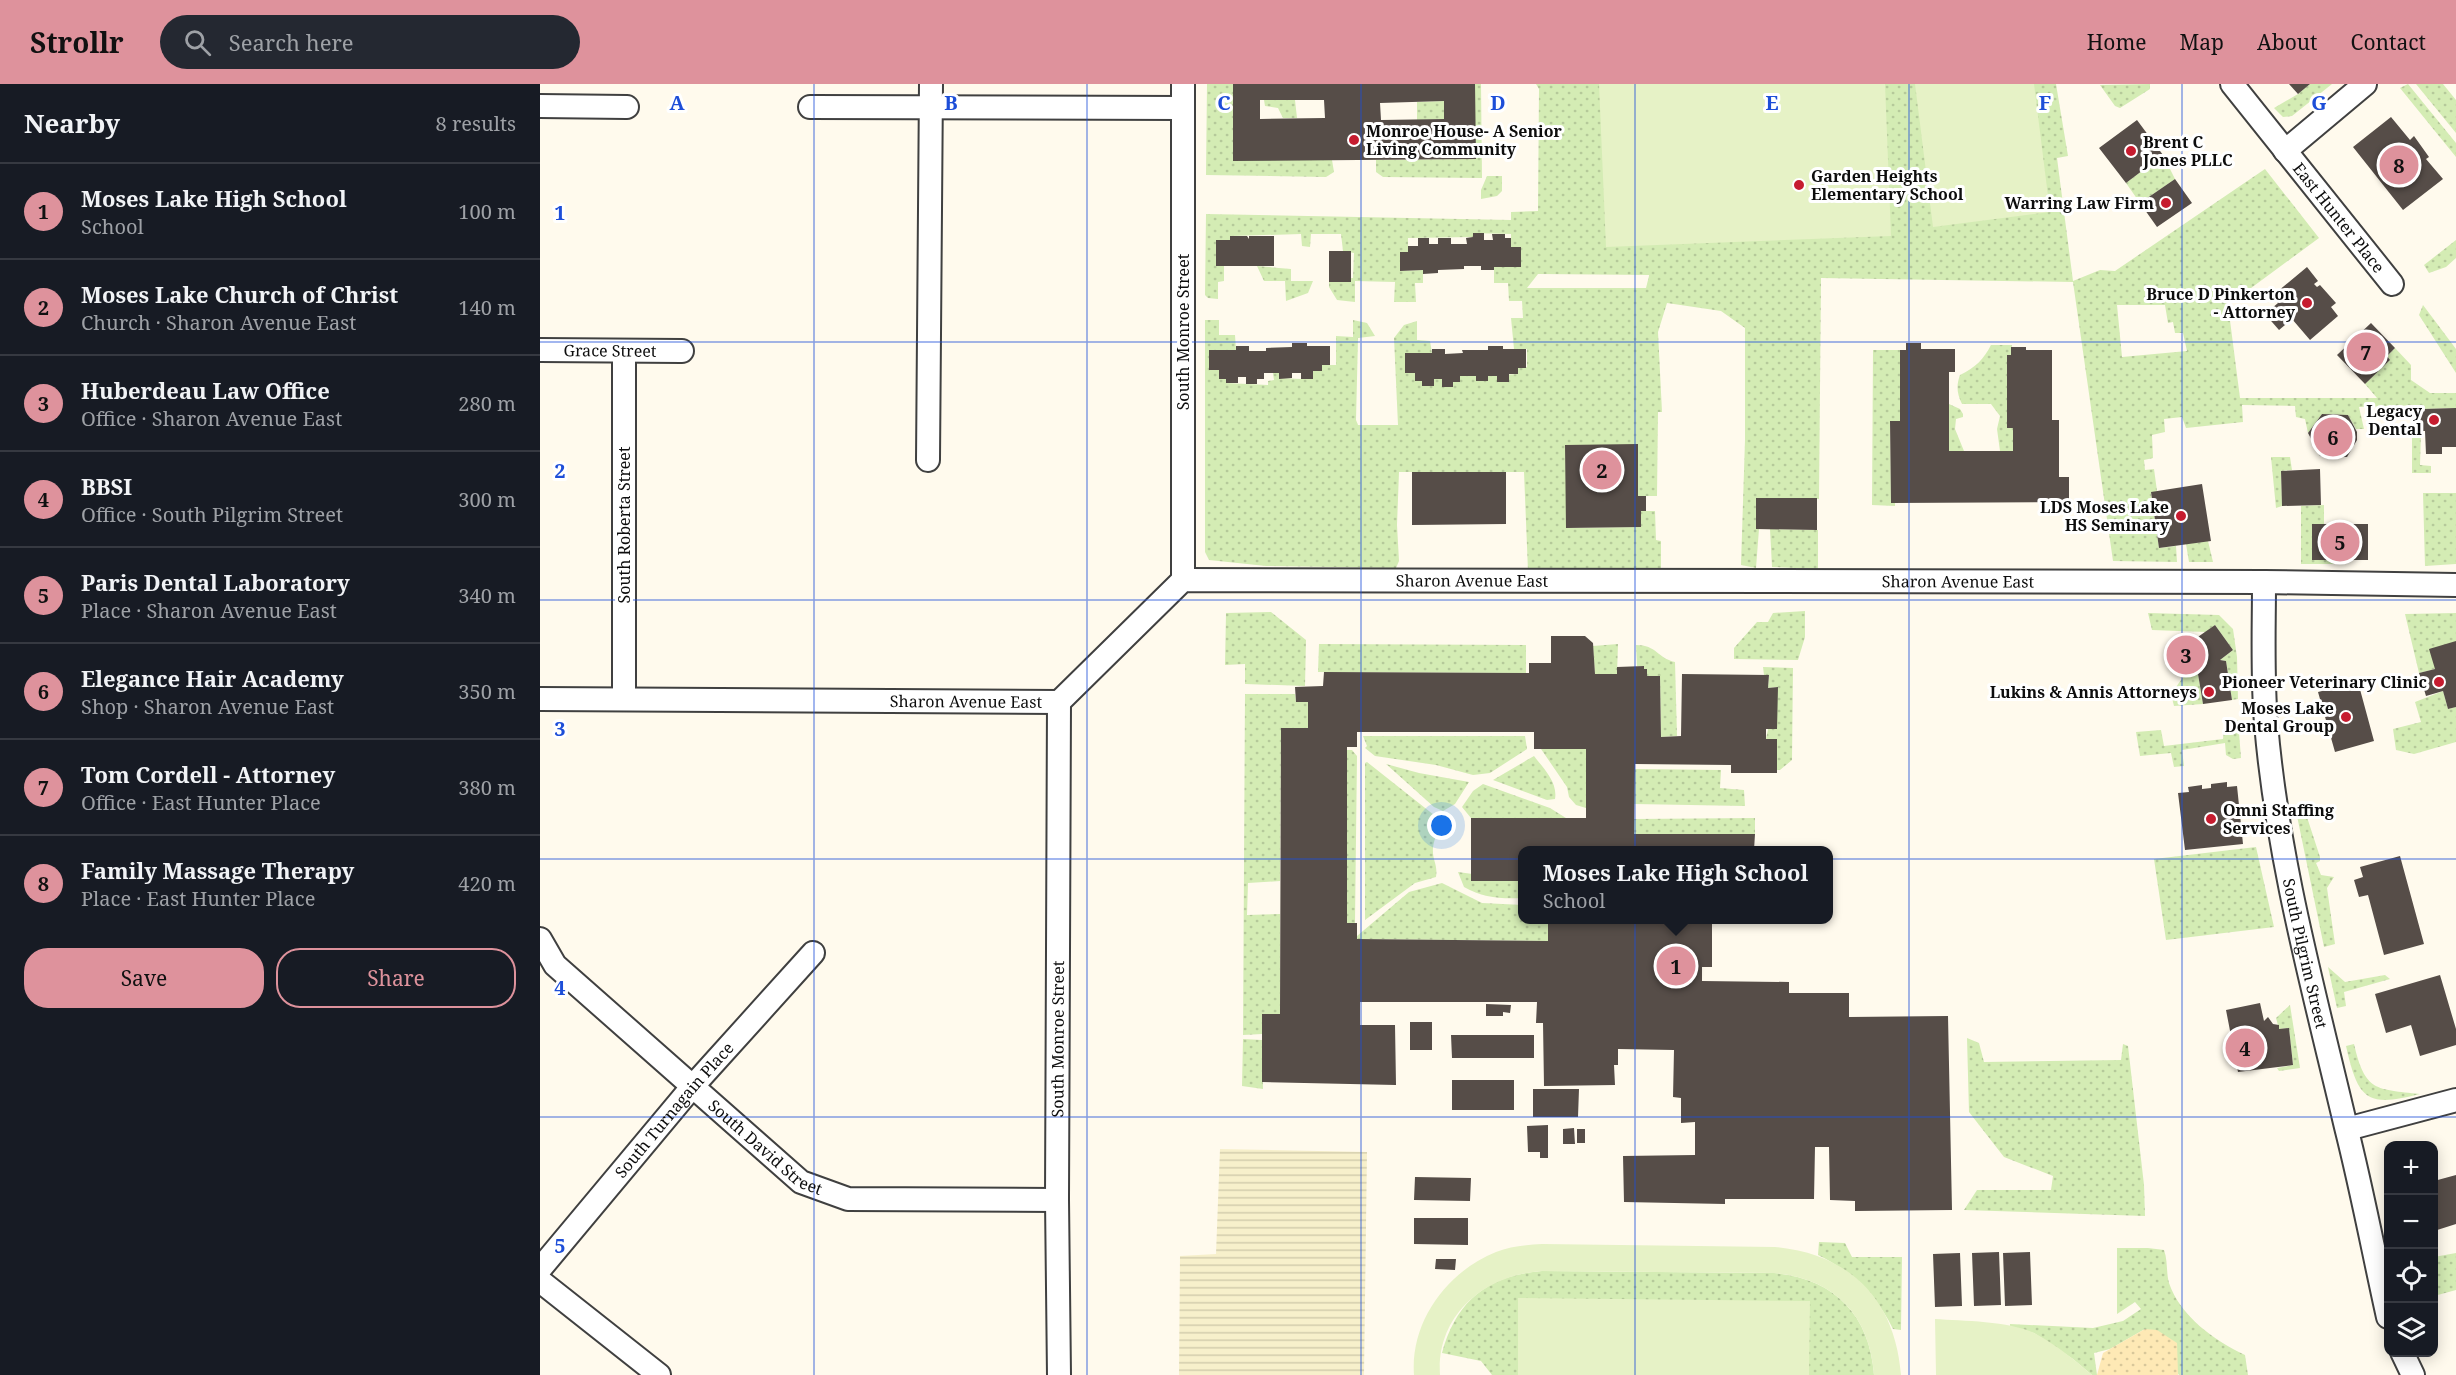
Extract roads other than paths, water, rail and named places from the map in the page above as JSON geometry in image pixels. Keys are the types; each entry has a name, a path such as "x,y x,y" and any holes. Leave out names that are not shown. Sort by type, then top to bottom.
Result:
{"street":[{"path":"928,460 931,84"},
{"name":"South Monroe Street","path":"1183,84 1183,580"},
{"name":"East Hunter Place","path":"2232,84 2392,284"},
{"name":"East Hunter Place","path":"2285,151 2365,84"},
{"path":"540,106 627,107"},
{"path":"810,107 1183,108"},
{"name":"Grace Street","path":"540,350 682,351"},
{"name":"South Roberta Street","path":"624,351 624,699"},
{"name":"Sharon Avenue East","path":"540,699 1059,702 1183,580 2264,582 2456,585"},
{"name":"South Pilgrim Street","path":"2264,582 2265,700 2276,800 2306,963 2347,1129 2385,1303"},
{"name":"South Monroe Street","path":"1059,702 1057,1200 1059,1375"},
{"name":"South David Street","path":"540,939 555,965 801,1182 848,1199 1057,1200"},
{"name":"South Turnagain Place","path":"540,1269 692,1087 813,953"},
{"path":"2347,1129 2456,1100"},
{"path":"540,1281 659,1375"},
{"path":"2404,1357 2413,1375"}],"place":[{"name":"Monroe House- A Senior Living Community","path":"1354,140"},
{"name":"Brent C Jones PLLC","path":"2131,151"},
{"name":"Family Massage Therapy","path":"2399,165"},
{"name":"Garden Heights Elementary School","path":"1799,185"},
{"name":"Warring Law Firm","path":"2166,203"},
{"name":"Bruce D Pinkerton - Attorney","path":"2307,303"},
{"name":"Tom Cordell - Attorney","path":"2366,352"},
{"name":"Legacy Dental","path":"2434,420"},
{"name":"Elegance Hair Academy","path":"2333,437"},
{"name":"Moses Lake Church of Christ","path":"1602,470"},
{"name":"LDS Moses Lake HS Seminary","path":"2181,516"},
{"name":"Paris Dental Laboratory","path":"2340,542"},
{"name":"Huberdeau Law Office","path":"2186,655"},
{"name":"Pioneer Veterinary Clinic","path":"2439,682"},
{"name":"Lukins & Annis Attorneys","path":"2209,692"},
{"name":"Moses Lake Dental Group","path":"2346,717"},
{"name":"Omni Staffing Services","path":"2211,819"},
{"name":"Moses Lake High School","path":"1676,966"},
{"name":"BBSI","path":"2245,1048"}]}
